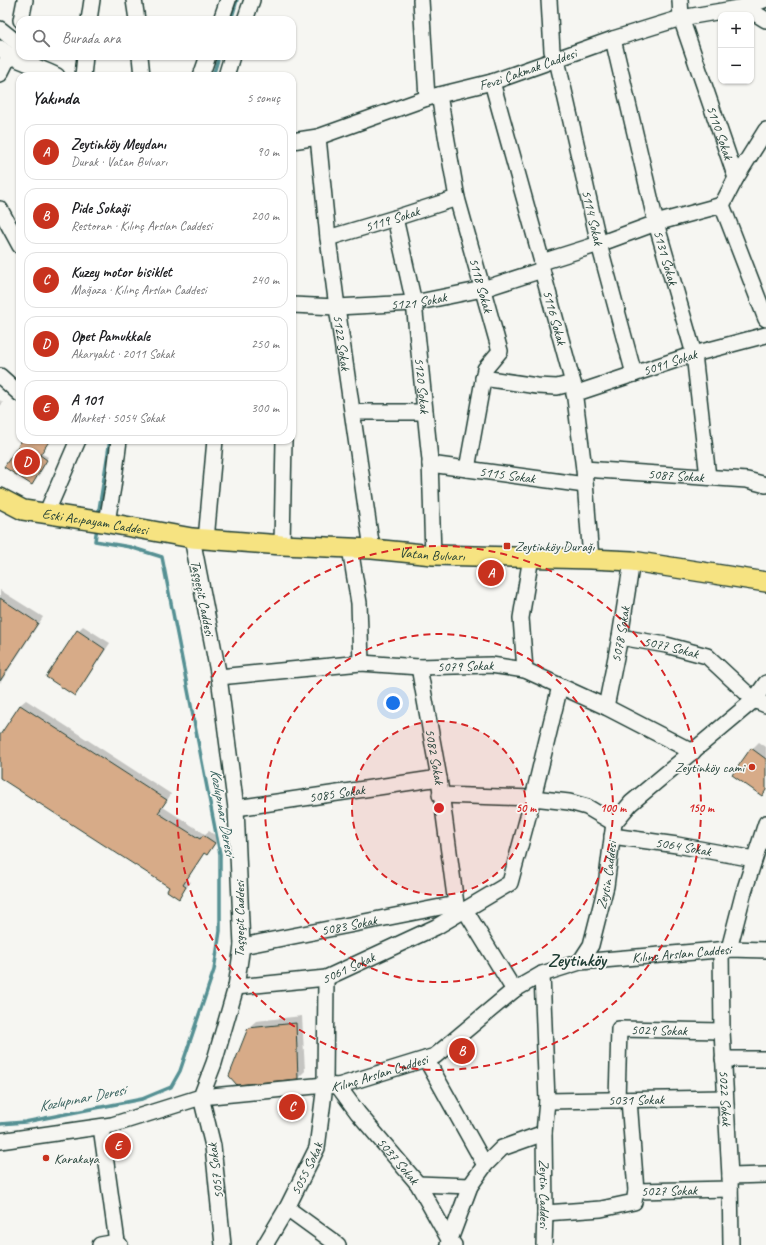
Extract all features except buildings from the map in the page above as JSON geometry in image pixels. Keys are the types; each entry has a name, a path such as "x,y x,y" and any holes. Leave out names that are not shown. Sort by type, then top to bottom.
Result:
{"main road":[{"name":"Eski Acıpayam Caddesi","path":"0,498 23,510 99,521 199,539"},
{"name":"Vatan Bulvarı","path":"199,539 282,545 372,549 433,555 632,561 766,582"}],"street":[{"path":"22,16 25,0"},
{"path":"90,16 92,0"},
{"path":"134,0 136,16"},
{"path":"222,16 228,0"},
{"path":"246,16 252,0"},
{"name":"5118 Sokak","path":"421,0 433,97 457,198 500,352 485,369 467,469"},
{"name":"5114 Sokak","path":"549,0 552,51 557,60 599,244 634,374"},
{"name":"5110 Sokak","path":"680,0 681,18 736,178"},
{"name":"Fevzi Çakmak Caddesi","path":"296,140 318,136 433,97 492,82 613,39 681,18 745,7 764,0"},
{"path":"745,7 766,20"},
{"path":"0,29 16,41"},
{"name":"5131 Sokak","path":"613,39 656,223 694,354 708,477"},
{"path":"0,74 4,52 16,57"},
{"path":"22,60 48,72"},
{"path":"35,60 49,72"},
{"path":"83,72 85,60"},
{"path":"140,60 142,72"},
{"path":"202,72 207,60"},
{"path":"227,72 231,60"},
{"name":"5116 Sokak","path":"492,82 574,389 584,469 591,559"},
{"path":"766,130 736,178 722,205 763,297 766,319"},
{"name":"5122 Sokak","path":"318,136 328,238 337,308 372,549"},
{"name":"5119 Sokak","path":"328,238 457,198"},
{"name":"5121 Sokak","path":"296,305 337,308 414,303 483,289 656,223 722,205"},
{"path":"2,216 16,239"},
{"name":"5120 Sokak","path":"395,218 414,303 430,464 433,555"},
{"name":"5091 Sokak","path":"483,378 537,386 574,389 634,374 694,354 766,335"},
{"path":"0,376 16,390"},
{"path":"353,412 425,412"},
{"path":"46,514 76,444"},
{"path":"99,521 113,487 118,444"},
{"name":"Taşgeçit Caddesi","path":"201,1097 214,1063 236,987 242,946 236,808 199,539 214,444"},
{"path":"282,545 284,444"},
{"name":"5115 Sokak","path":"430,464 585,485"},
{"name":"5087 Sokak","path":"584,469 747,480 766,485"},
{"path":"350,548 359,602 361,663"},
{"path":"525,670 521,618 530,557"},
{"name":"5078 Sokak","path":"606,707 620,637 632,561"},
{"name":"5077 Sokak","path":"620,637 666,645 707,656 760,703"},
{"name":"5079 Sokak","path":"219,677 361,663 419,667 491,665 525,670 606,707 693,752"},
{"name":"5082 Sokak","path":"419,667 439,778 440,795 457,911"},
{"name":"Zeytin Caddesi","path":"580,962 591,945 606,886 613,829 632,803 693,752 760,703 766,683"},
{"name":"5061 Sokak","path":"236,987 326,978 436,927 457,911 510,883 533,798 560,686"},
{"name":"5085 Sokak","path":"236,808 439,778"},
{"path":"440,795 533,798 569,802 587,807 613,829"},
{"name":"5022 Sokak","path":"731,1245 730,1182 722,1031 725,950 743,895 760,851 766,823"},
{"name":"5064 Sokak","path":"613,829 677,845 760,851"},
{"path":"457,911 514,990"},
{"name":"5083 Sokak","path":"242,946 457,911"},
{"name":"Kılınç Arslan Caddesi","path":"201,1097 331,1086 435,1056 514,990 542,974 580,962 725,950 766,950"},
{"name":"Zeytin Caddesi","path":"542,974 547,1101 544,1133 544,1245"},
{"name":"5055 Sokak","path":"265,1245 287,1208 317,1148 331,1086 326,978"},
{"name":"5029 Sokak","path":"623,1100 619,1029 722,1031"},
{"path":"426,1059 485,1165"},
{"path":"723,1059 766,1059"},
{"name":"5037 Sokak","path":"331,1086 358,1114 418,1184 451,1244"},
{"path":"0,1141 112,1125 201,1097"},
{"name":"5057 Sokak","path":"201,1097 214,1146 223,1245"},
{"name":"5031 Sokak","path":"547,1101 725,1098"},
{"path":"623,1100 636,1191"},
{"path":"100,1245 119,1244 101,1127"},
{"path":"451,1244 470,1186 485,1165 502,1148 544,1133"},
{"name":"5027 Sokak","path":"545,1213 601,1209 634,1202 636,1191 730,1182 766,1175"},
{"path":"418,1184 470,1186"},
{"path":"287,1208 338,1245"}],"waterway":[{"name":"Kozlupınar Deresi","path":"232,16 237,0"},
{"name":"Kozlupınar Deresi","path":"214,72 218,60"},
{"name":"Kozlupınar Deresi","path":"98,516 109,444"},
{"name":"Kozlupınar Deresi","path":"0,1124 25,1122 142,1099 171,1087 180,1071 214,970 220,931 220,854 162,557 130,547 95,541 97,527"}],"place":[{"name":"Opet Pamukkale","path":"27,462"},
{"name":"Zeytinköy Durağı","path":"507,546"},
{"name":"Zeytinköy Meydanı","path":"491,573"},
{"name":"Zeytinköy cami","path":"752,767"},
{"name":"Pide Sokaği","path":"462,1051"},
{"name":"Kuzey motor bisiklet","path":"292,1107"},
{"name":"A 101","path":"118,1146"},
{"name":"Karakaya","path":"46,1158"}],"district":[{"name":"Zeytinköy","path":"577,960"}]}
